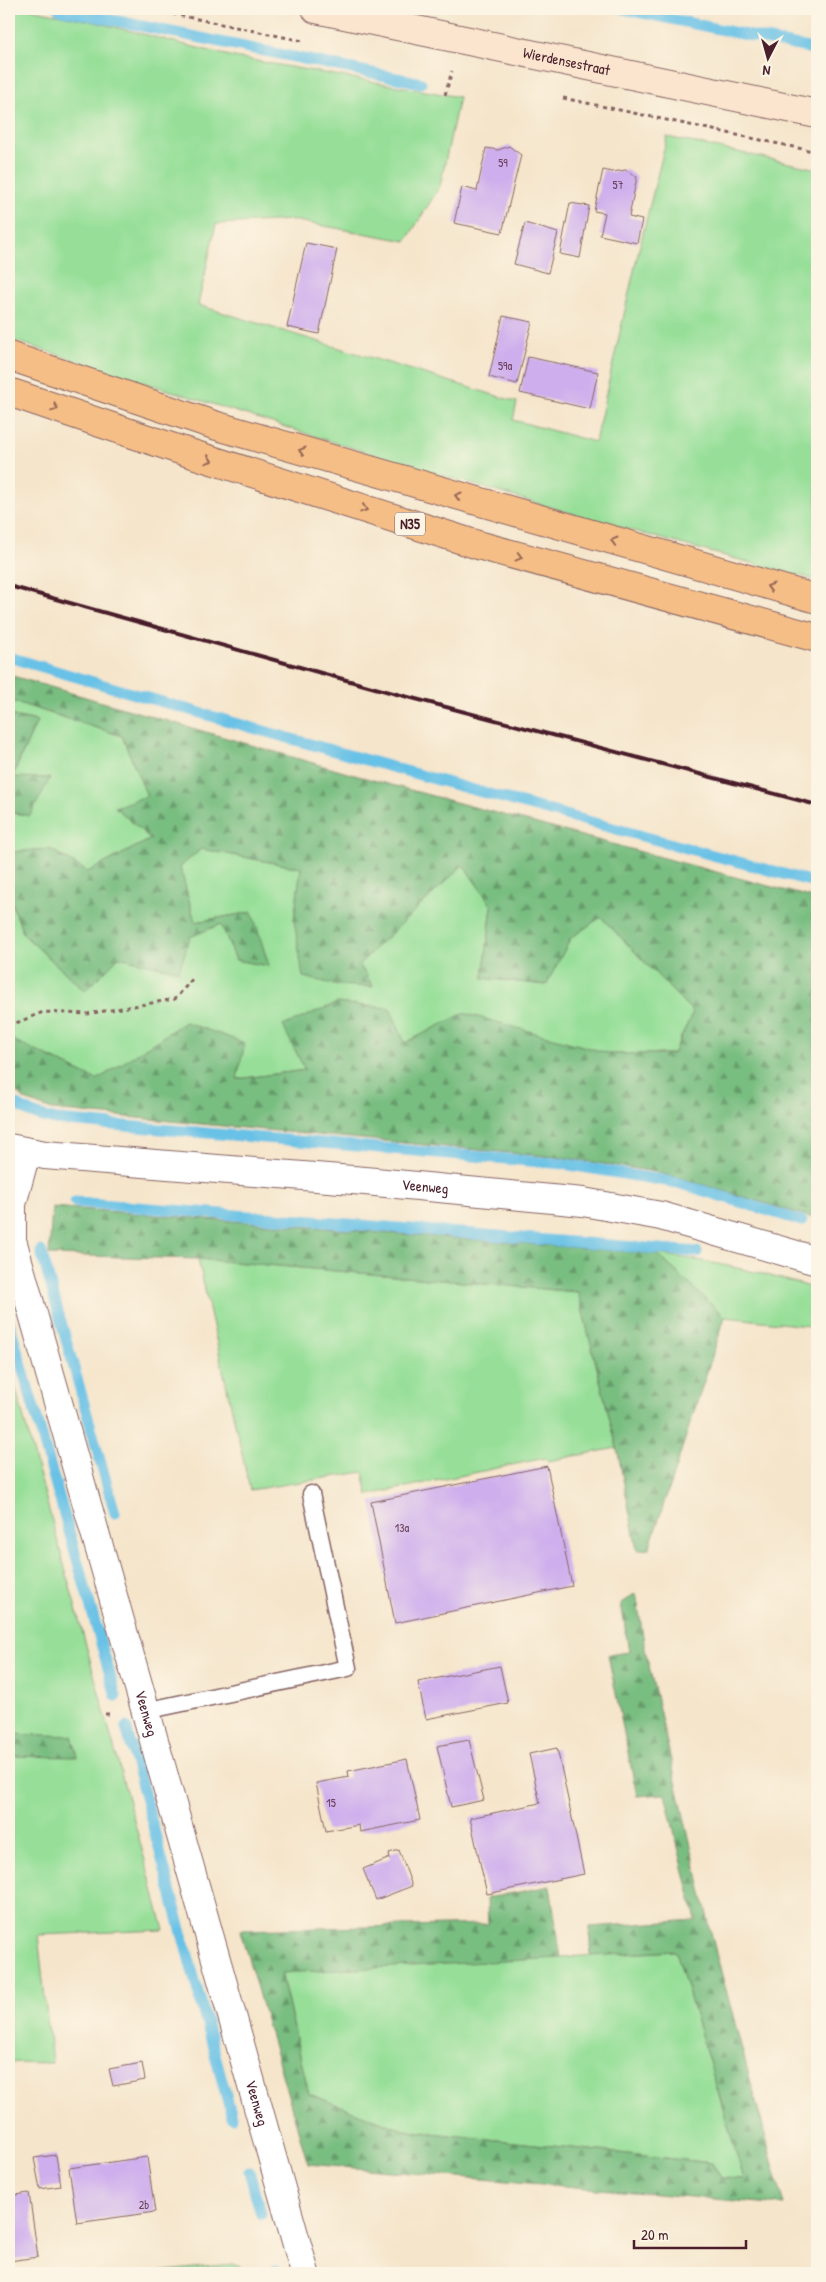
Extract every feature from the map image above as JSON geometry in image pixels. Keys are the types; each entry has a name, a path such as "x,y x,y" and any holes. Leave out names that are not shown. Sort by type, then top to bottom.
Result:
{"main road":[{"path":"9,356 214,425 817,599"},
{"name":"N35","path":"9,392 186,452 478,546 817,638"}],"street":[{"name":"Wierdensestraat","path":"316,9 817,114"},
{"name":"Veenweg","path":"305,2273 12,1240 10,1215 17,1150 364,1181 591,1204 661,1216 817,1261"}],"lane":[{"path":"146,1711 348,1668 311,1494"}],"path":[{"path":"9,1026 43,1012 87,1014 175,999 194,978"}],"green space":[{"path":"9,9 31,9 95,22 234,57 459,97 440,186 406,241 292,220 216,224 198,305 517,402 513,420 595,442 638,253 667,137 817,169 817,580 614,525 411,466 9,339"},
{"path":"9,675 358,776 817,899 817,1212 814,1218 680,1178 650,1171 565,1158 52,1110 25,1100 9,1085 9,1038 97,1080 185,1022 245,1043 237,1079 305,1070 283,1026 337,1003 390,1008 405,1043 464,1013 611,1054 673,1054 693,1012 601,917 571,938 546,985 483,978 492,906 463,865 359,964 373,987 337,985 303,977 294,920 301,868 201,849 180,867 195,922 252,912 269,966 236,960 221,924 190,937 179,971 119,957 85,991 24,935 9,896 9,852 50,849 88,872 151,839 115,807 147,796 122,736 9,700"},
{"path":"9,700 122,736 147,796 115,807 151,839 88,872 50,849 9,852 9,812 30,815 49,778 12,778 37,721 9,715"},
{"path":"9,715 37,721 12,777 50,778 30,816 9,812"},
{"path":"201,849 301,868 294,920 373,986 359,964 464,864 492,906 483,978 546,985 571,937 601,917 693,1012 673,1054 611,1054 464,1014 405,1043 305,1070 237,1079 185,1022 97,1080 9,1038 9,897 24,935 85,991 119,957 179,971 190,937 221,924 236,960 269,966 252,912 195,922 180,867"},
{"path":"52,1207 657,1254 725,1317 649,1549 637,1550 617,1448 578,1292 198,1259 49,1255"},
{"path":"657,1254 738,1268 817,1289 817,1327 725,1317"},
{"path":"198,1259 578,1292 617,1448 548,1461 545,1458 368,1495 363,1472 250,1490"},
{"path":"9,1364 164,1930 38,1935 52,2063 9,2062 9,1756 78,1756 72,1736 9,1734"},
{"path":"636,1593 645,1649 715,1949 784,2205 308,2164 240,1930 488,1924 487,1898 550,1886 561,1958 281,1973 309,2094 403,2130 712,2163 720,2178 744,2179 676,1951 591,1956 589,1927 696,1920 665,1794 637,1796 608,1655 629,1652 621,1603"},
{"path":"9,1734 72,1736 78,1757 9,1756"},
{"path":"676,1951 744,2179 720,2178 712,2163 403,2130 309,2094 281,1972"},
{"path":"232,2264 257,2273 145,2273"}],"building":[{"path":"509,146 521,155 502,233 454,223 462,187 477,191 486,148 498,150"},
{"path":"603,170 612,172 626,170 637,177 629,217 642,220 637,243 600,235 605,213 594,211"},
{"path":"570,203 589,206 580,258 560,254"},
{"path":"525,223 558,233 548,273 514,264"},
{"path":"306,243 337,249 319,334 287,327"},
{"path":"503,316 532,322 517,384 489,377"},
{"path":"528,357 598,372 590,409 520,393"},
{"path":"547,1466 572,1586 395,1623 371,1502"},
{"path":"500,1666 508,1703 426,1719 418,1682"},
{"path":"469,1740 484,1800 451,1807 437,1746"},
{"path":"557,1748 584,1874 487,1894 470,1818 540,1803 529,1754"},
{"path":"407,1759 420,1820 360,1832 359,1825 326,1831 316,1783 349,1777 348,1771"},
{"path":"399,1850 412,1886 376,1900 363,1869 390,1858 389,1853"},
{"path":"142,2063 145,2080 113,2086 109,2069"},
{"path":"56,2155 61,2186 40,2189 34,2158"},
{"path":"147,2157 155,2212 77,2223 69,2168"},
{"path":"29,2193 38,2257 9,2261 9,2196"}],"waterway":[{"path":"59,9 421,83"},
{"path":"624,9 817,50"},
{"path":"9,657 412,773 817,883"},
{"path":"9,1100 31,1113 56,1120 564,1164 678,1183 802,1221"},
{"path":"75,1202 697,1252"},
{"path":"41,1251 115,1513"},
{"path":"9,1321 116,1696"},
{"path":"126,1727 232,2117"},
{"path":"249,2171 261,2214"}],"railway":[{"path":"9,586 393,693 817,805"}]}
